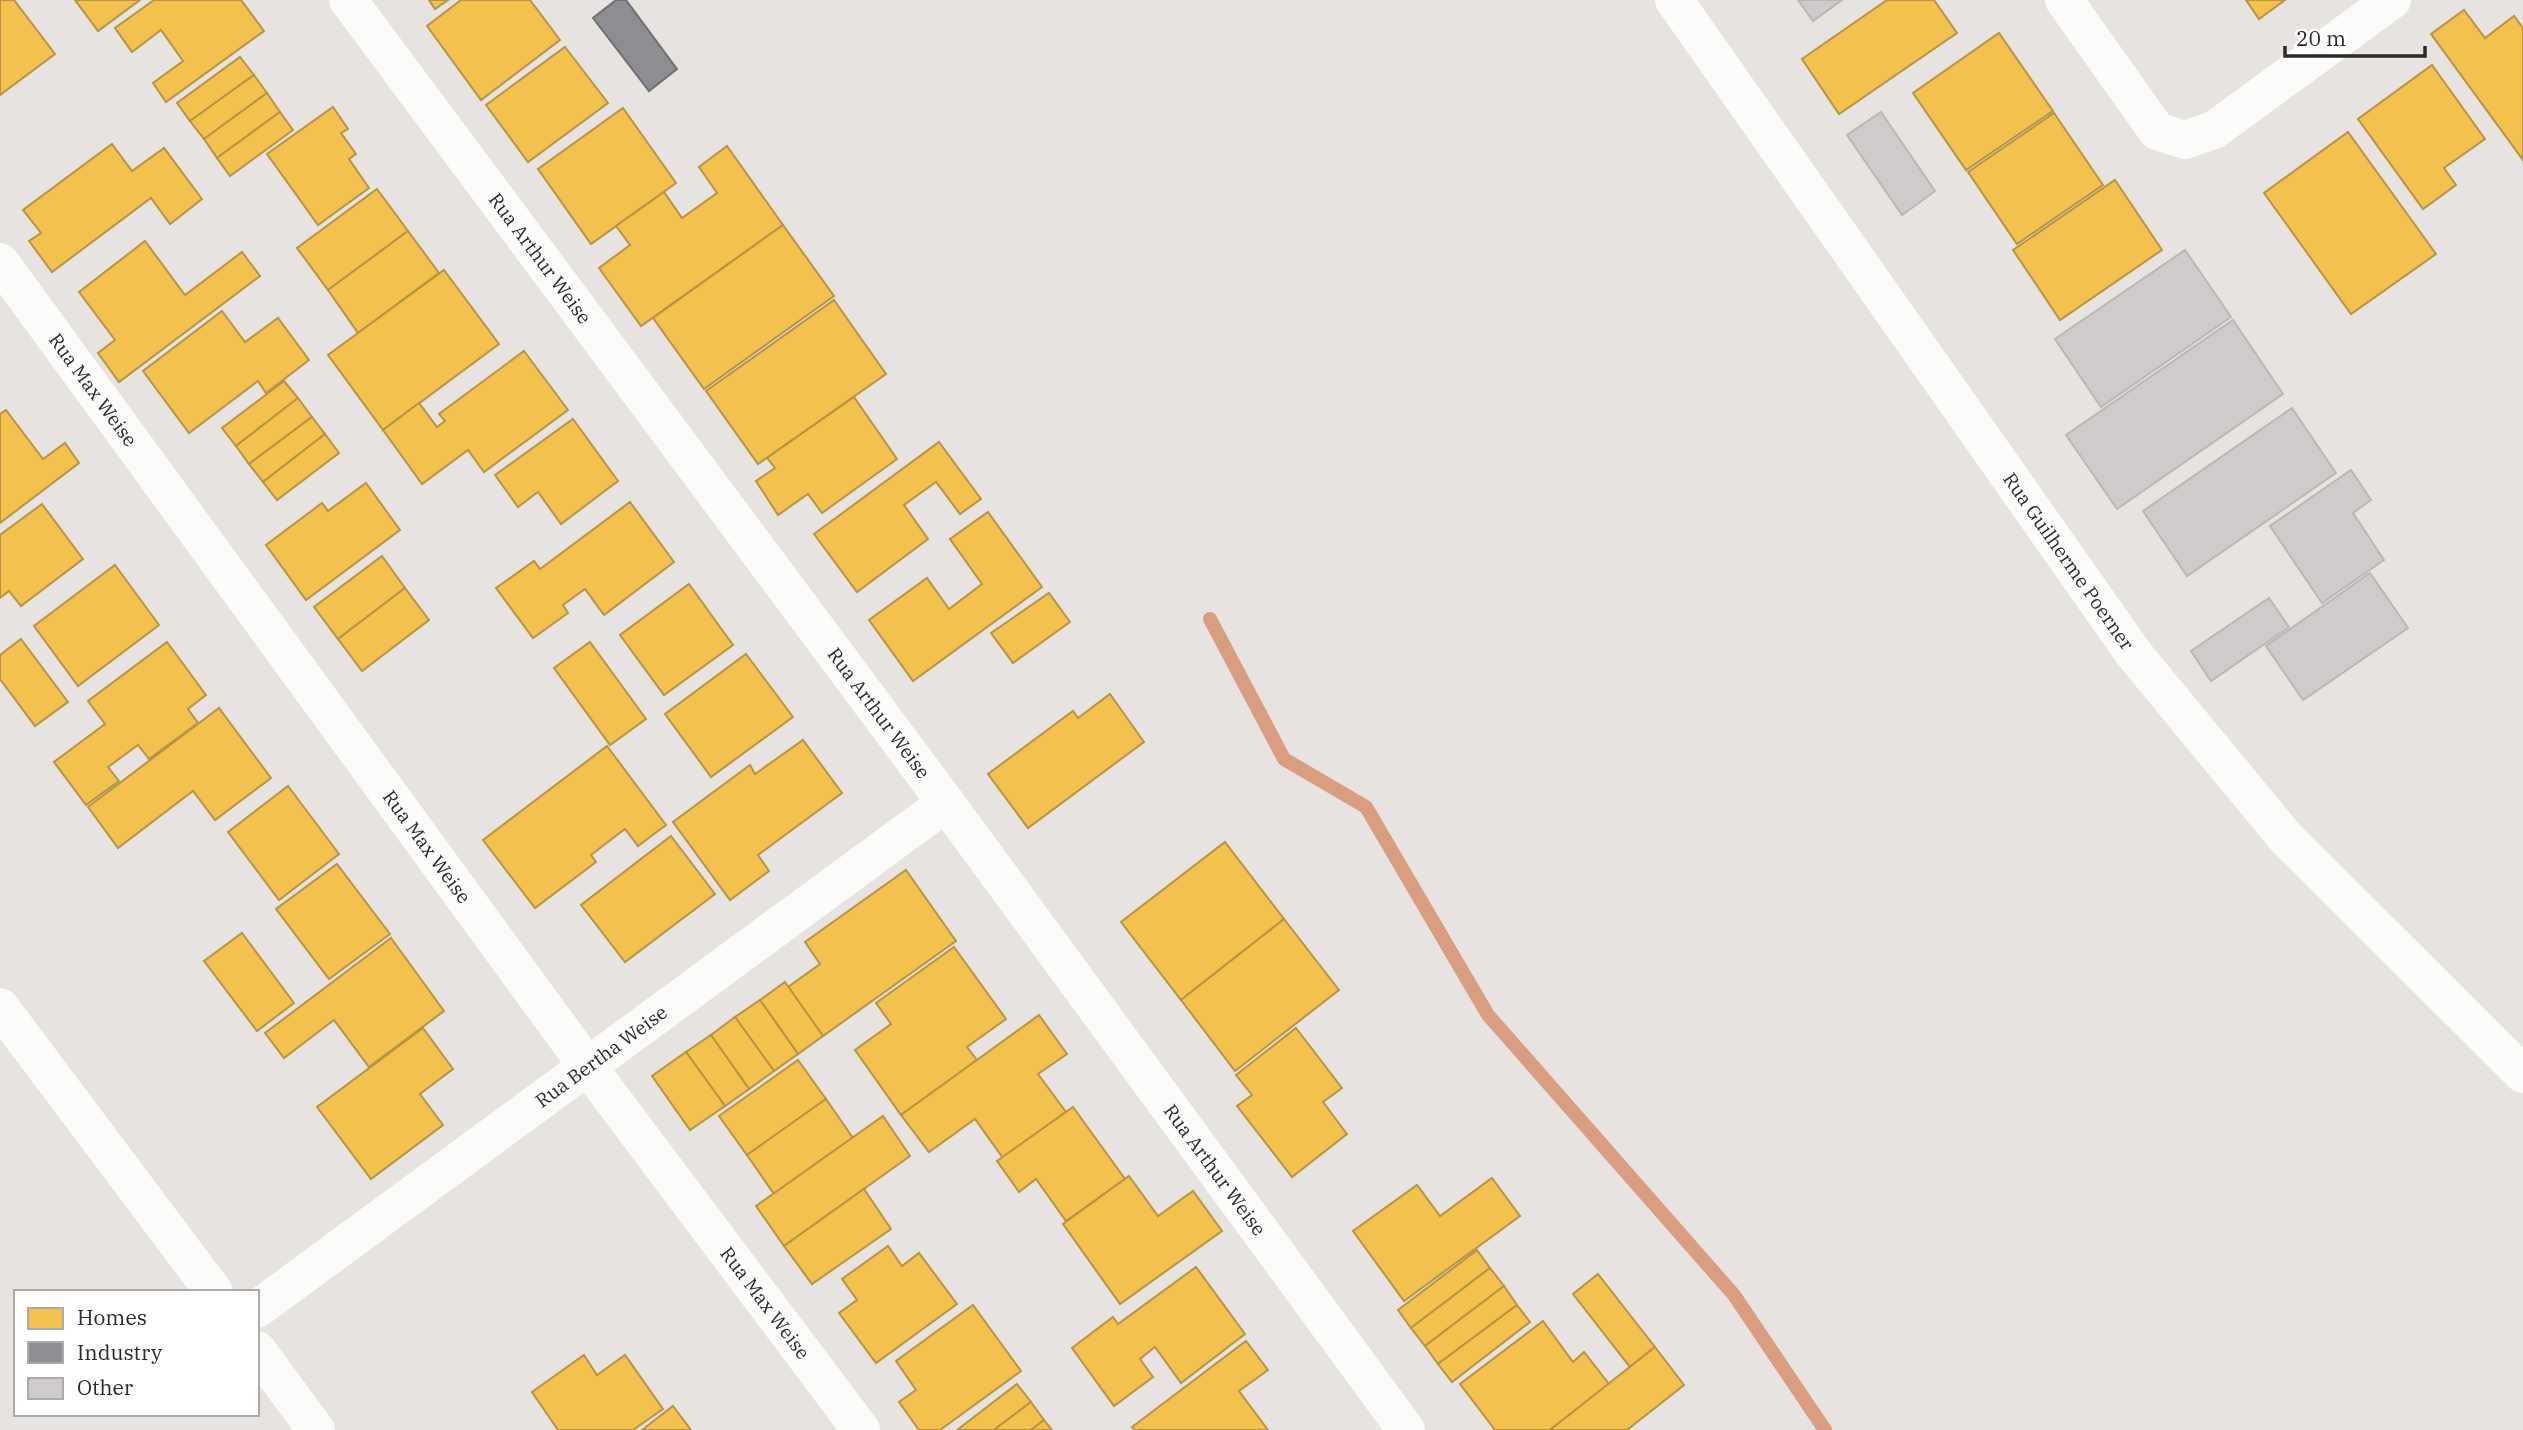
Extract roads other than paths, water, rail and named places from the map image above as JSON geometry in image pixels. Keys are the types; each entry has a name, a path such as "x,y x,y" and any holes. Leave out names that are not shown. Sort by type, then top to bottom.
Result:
{"street":[{"name":"Rua Arthur Weise","path":"348,0 946,803 1406,1430"},
{"name":"Rua Guilherme Poerner","path":"1674,0 2134,654 2285,837 2523,1074"},
{"path":"2064,0 2157,131 2185,139 2214,130 2392,0"},
{"name":"Rua Max Weise","path":"0,262 588,1066 861,1430"},
{"name":"Rua Bertha Weise","path":"259,1308 946,803"},
{"path":"0,1007 212,1290"},
{"path":"259,1353 316,1430"}],"waterway":[{"path":"1210,619 1284,759 1366,807 1488,1015 1734,1295 1825,1430"}]}
